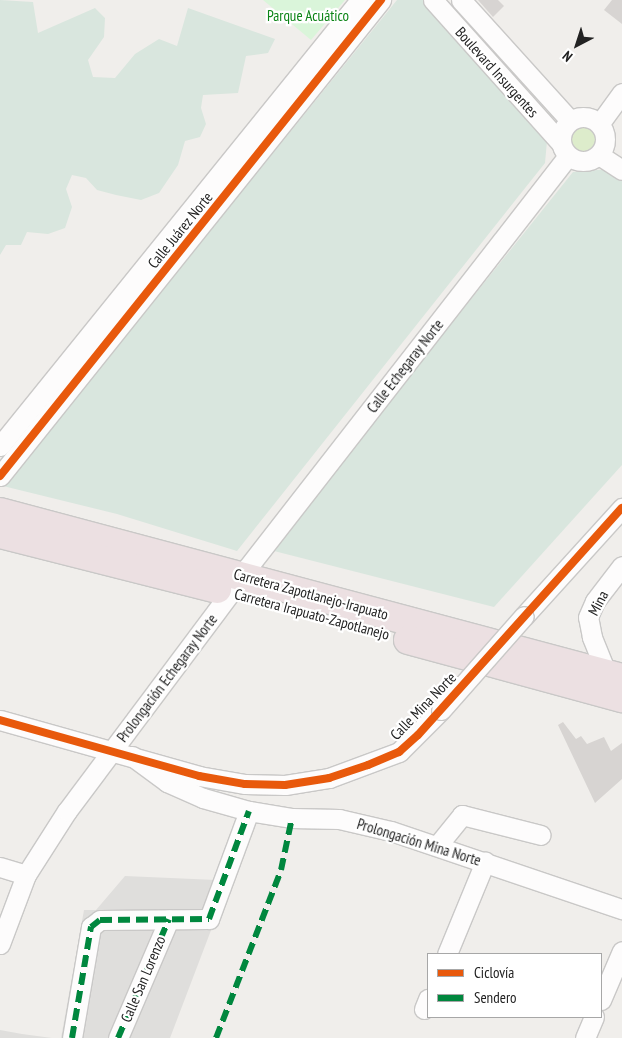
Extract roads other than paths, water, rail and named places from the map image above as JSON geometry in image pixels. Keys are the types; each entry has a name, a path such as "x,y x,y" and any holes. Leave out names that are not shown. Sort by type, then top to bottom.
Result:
{"highway":[{"name":"Carretera Zapotlanejo-Irapuato","path":"0,512 236,584 614,675"},
{"name":"Carretera Irapuato-Zapotlanejo","path":"0,534 236,584 622,698"}],"street":[{"name":"Calle Juárez Norte","path":"0,476 107,328 360,0"},
{"name":"Calle Juárez Norte","path":"0,446 107,328 381,0"},
{"name":"Boulevard Insurgentes","path":"432,0 565,150"},
{"name":"Boulevard Insurgentes","path":"461,0 570,120"},
{"path":"620,100 607,142 589,160 578,161 565,150 562,130 570,120 580,116 591,117 607,142 621,165"},
{"name":"Calle Echegaray Norte","path":"236,584 565,150"},
{"name":"Calle Mina Norte","path":"0,720 199,776 244,784 285,785 329,778 399,752 441,710 622,508"},
{"name":"Mina","path":"614,675 592,637 588,617 595,601 622,566"},
{"name":"Prolongación Echegaray Norte","path":"0,944 26,875 67,811 236,584"},
{"name":"Prolongación Mina Norte","path":"132,756 167,782 203,798 248,811 292,818 339,819 437,846 622,909"},
{"path":"72,1038 92,927 100,920 209,919 248,811"},
{"path":"437,846 462,815 540,835"},
{"path":"447,953 485,862"},
{"path":"0,867 26,875"},
{"name":"Calle San Lorenzo","path":"118,1038 169,919"},
{"path":"602,998 622,950"},
{"path":"585,1038 594,1018"}],"park label":[{"name":"Parque Acuático","path":"308,16"}]}
